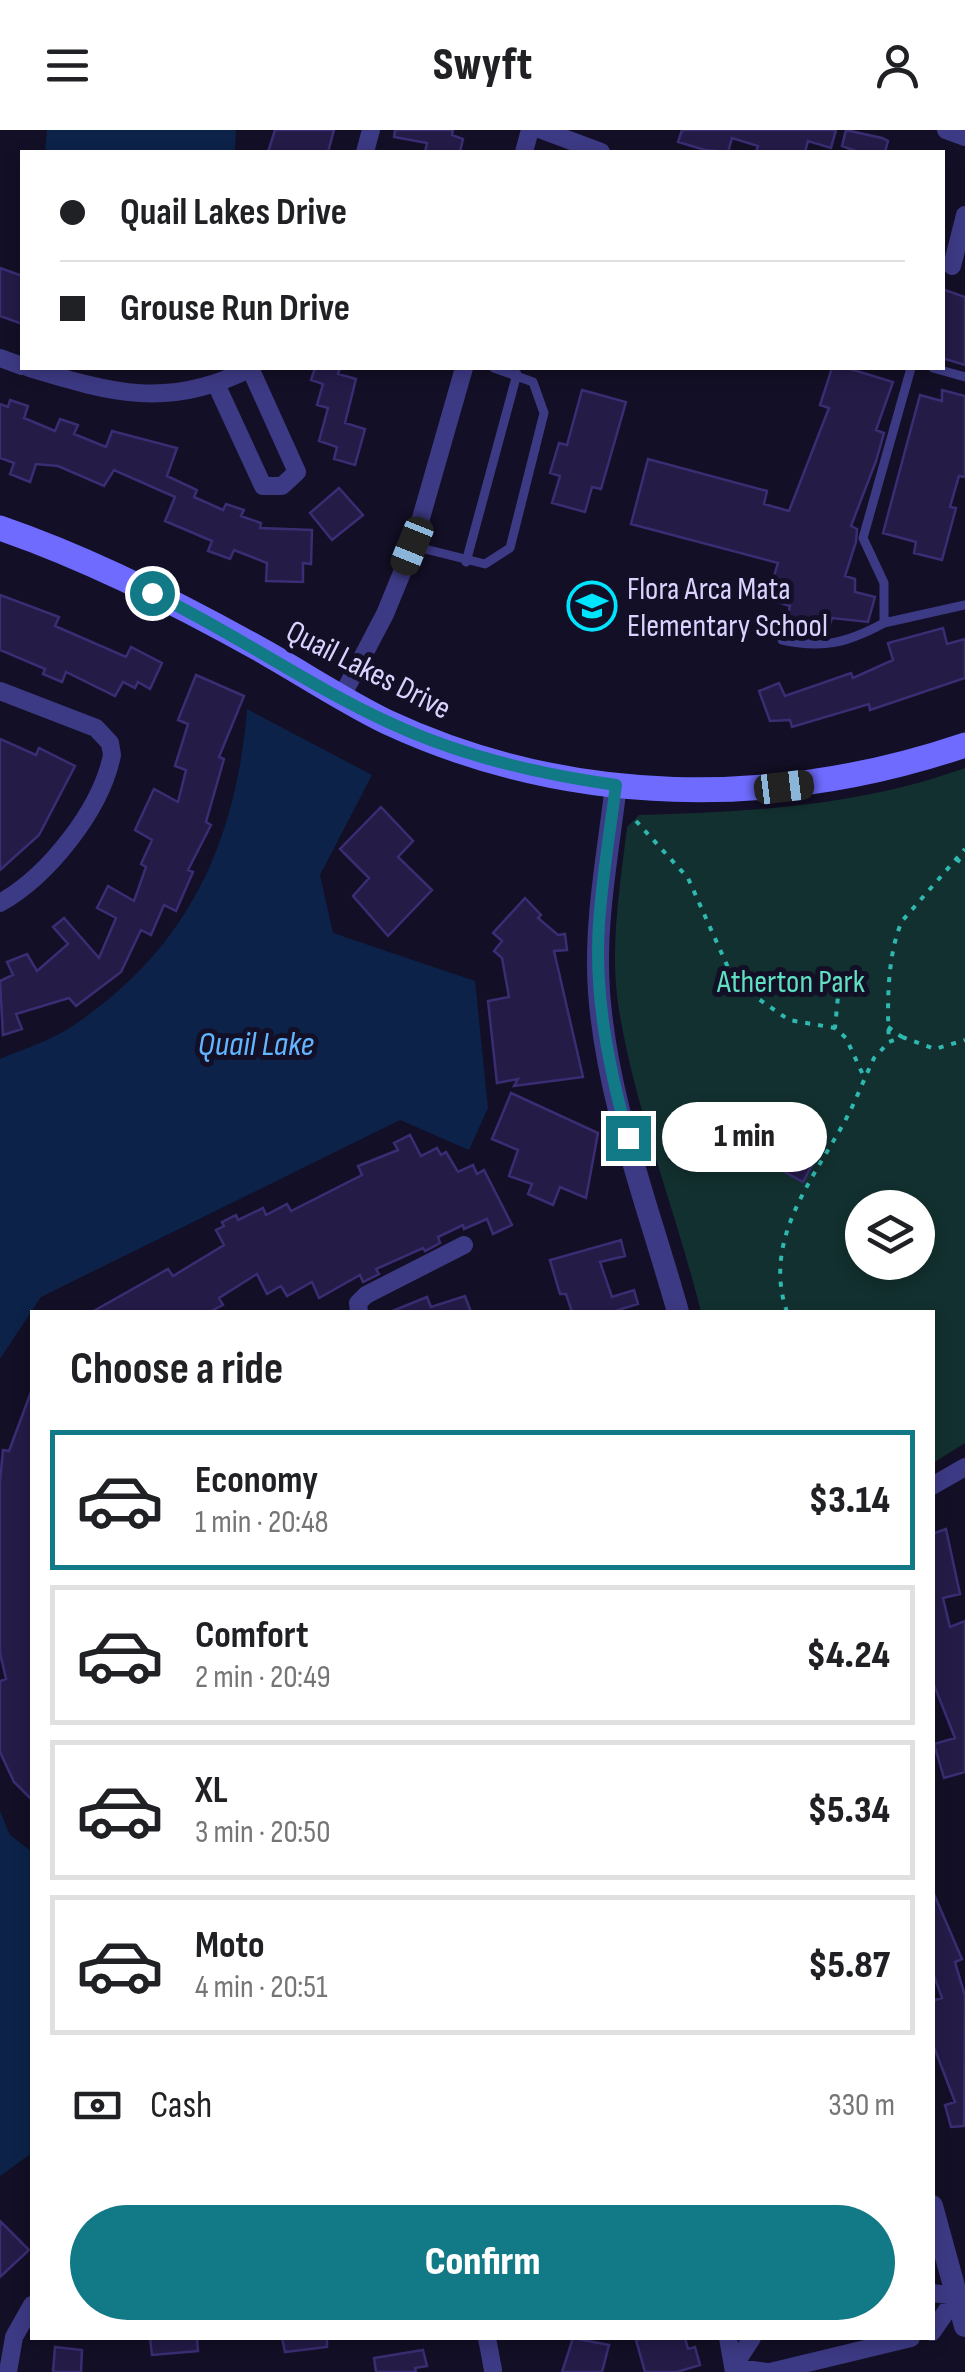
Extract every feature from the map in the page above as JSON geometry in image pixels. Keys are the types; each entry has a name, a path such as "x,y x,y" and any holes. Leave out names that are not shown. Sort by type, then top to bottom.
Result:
{"main road":[{"name":"Quail Lakes Drive","path":"0,528 185,609 341,698 422,736 489,760 616,785 683,792 756,790 840,780 965,746"}],"street":[{"path":"542,130 596,150"},
{"path":"946,130 965,137"},
{"path":"953,266 965,215"},
{"path":"38,370 110,393 168,394 216,384 247,370"},
{"path":"216,384 263,486 282,486 297,472 252,370"},
{"path":"341,698 386,614 412,546 463,370"},
{"path":"0,691 96,728 110,743 112,755 72,836 32,882 0,902"},
{"path":"616,785 598,925 600,991 616,1090 677,1310"},
{"path":"359,1310 358,1303 366,1295 464,1245"},
{"path":"935,1484 962,1468 965,1490"},
{"path":"935,2216 965,2326"},
{"path":"935,2293 958,2296"},
{"path":"935,2328 958,2296"},
{"path":"8,2372 14,2337 30,2309"},
{"path":"487,2340 494,2370"},
{"path":"728,2340 733,2370"},
{"path":"733,2370 751,2340"},
{"path":"733,2370 768,2372 903,2340"}],"lane":[{"path":"412,546 485,564 510,548 544,412 534,382 502,370"},
{"path":"884,624 884,584 863,538 911,370"},
{"path":"939,370 965,377"},
{"path":"466,562 518,374"},
{"path":"782,640 816,648 849,642 884,624 965,605"}],"path":[{"path":"636,821 688,878 730,972 750,994 790,1020 835,1028 846,1038 864,1077"},
{"path":"889,1042 896,933 965,849"},
{"path":"956,859 965,864"},
{"path":"835,1028 838,996 852,987 859,968"},
{"path":"888,1028 935,1049 965,1040"},
{"path":"786,1310 778,1288 778,1263 787,1227 864,1077 889,1042 902,1036"}],"green space":[{"name":"Atherton Park","path":"965,768 965,1443 935,1462 935,1310 700,1310 635,1086 619,1010 615,965 617,919 627,827 639,815 722,812 845,799"}],"water":[{"path":"47,130 236,130 235,150 45,150"},
{"name":"Quail Lake","path":"247,709 372,775 320,875 333,933 475,981 488,1108 469,1150 400,1120 41,1297 0,1359 0,1059 63,1032 111,997 174,929 217,849 241,759"},
{"path":"0,1811 10,1835 30,1850 30,2154 0,2176"}],"building":[{"path":"275,130 334,130 329,150 269,150"},
{"path":"395,130 453,130 452,135 463,139 460,150 425,150 427,143 394,137"},
{"path":"682,130 836,130 831,148 808,141 806,150 757,150 758,146 732,138 729,150 705,150 678,142"},
{"path":"846,130 888,141 886,150 853,150 842,146"},
{"path":"0,268 20,275 20,323 0,316"},
{"path":"945,290 965,297 965,365 945,359"},
{"path":"314,370 339,370 338,374 356,379 345,423 365,429 355,465 334,459 337,447 319,441 328,408 317,405 323,384 311,380"},
{"path":"831,370 854,370 893,382 876,430 884,433 876,461 851,526 857,529 856,542 845,576 855,579 855,592 875,597 868,622 832,618 827,635 812,636 784,628 790,606 771,600 769,592 778,563 631,524 648,459 767,491 764,504 789,511 829,408 820,405"},
{"path":"582,390 626,402 601,489 592,487 585,512 552,503 560,476 550,473 559,443 567,445"},
{"path":"942,390 965,396 965,477 959,476 950,507 956,508 942,560 914,553 916,542 883,533 920,395 942,401"},
{"path":"10,400 28,406 24,418 55,431 60,419 78,425 74,434 106,447 112,431 177,448 167,476 197,490 194,497 223,510 226,504 244,510 241,516 261,523 260,528 312,530 311,564 303,563 303,582 266,581 267,563 234,550 230,559 208,551 212,541 165,521 175,497 114,470 104,486 58,466 36,464 30,482 10,474 14,463 0,458 0,404 8,407"},
{"path":"339,488 363,515 332,540 310,513"},
{"path":"0,595 59,617 55,626 126,657 131,647 162,663 150,689 138,682 135,688 123,682 115,696 66,672 62,682 43,674 45,669 0,650"},
{"path":"943,628 947,644 965,639 965,678 870,710 869,704 792,727 790,720 770,721 759,691 779,683 785,696 851,673 853,678 893,660 888,643"},
{"path":"196,675 244,696 219,757 224,759 206,822 211,825 188,870 193,872 176,911 164,905 151,935 141,930 121,972 76,1006 69,998 16,1014 22,1029 3,1035 0,981 13,975 7,962 27,954 37,971 68,944 53,927 64,918 99,958 116,918 97,908 108,886 134,901 146,867 141,864 152,840 135,830 154,789 178,802 186,770 175,766 188,724 178,720"},
{"path":"0,739 36,755 39,748 75,766 39,835 0,870"},
{"path":"381,807 413,841 398,857 432,890 388,936 353,896 369,878 340,849"},
{"path":"525,898 541,915 538,918 558,935 565,934 567,950 554,951 583,1077 514,1086 518,1079 497,1083 488,1001 509,997 502,958 494,951 502,941 493,933"},
{"path":"511,1093 598,1133 586,1198 560,1187 553,1205 528,1194 532,1184 509,1176 518,1150 492,1139"},
{"path":"410,1135 421,1156 437,1148 441,1155 446,1152 458,1172 473,1165 477,1174 484,1170 512,1225 493,1234 487,1219 464,1229 463,1225 438,1237 440,1243 425,1251 423,1248 376,1269 379,1274 363,1282 360,1275 319,1298 312,1282 287,1296 281,1286 267,1294 257,1274 219,1298 223,1305 213,1310 96,1310 168,1269 173,1276 224,1245 216,1230 224,1226 222,1222 236,1215 238,1220 263,1208 266,1215 287,1204 291,1211 362,1175 358,1166 398,1150 394,1143"},
{"path":"793,1152 813,1163 803,1182 783,1171"},
{"path":"621,1240 625,1256 600,1262 612,1297 634,1290 638,1304 618,1310 571,1310 566,1294 560,1294 550,1260"},
{"path":"465,1296 470,1310 395,1310 427,1297 431,1307"},
{"path":"30,1395 30,1798 14,1782 0,1752 0,1681 6,1679 0,1653 0,1482 3,1450 9,1451"},
{"path":"946,1529 960,1594 943,1598 950,1627 965,1621 965,1772 944,1778 935,1744 955,1738 935,1688 935,1533"},
{"path":"935,1896 962,1959 955,1962 965,1996 964,2126 951,2127 945,2105 955,2102 935,2050 935,2000 942,1998 935,1978"},
{"path":"0,2221 29,2250 0,2277"},
{"path":"150,2340 197,2340 198,2351 152,2355"},
{"path":"282,2340 327,2340 327,2347 285,2352"},
{"path":"572,2340 609,2345 602,2372 562,2372"},
{"path":"636,2340 686,2340 688,2349 695,2347 700,2365 677,2372 645,2372"},
{"path":"55,2347 82,2350 81,2372 53,2372"},
{"path":"423,2350 427,2366 415,2368 416,2372 376,2372 374,2358"}],"place":[{"name":"Flora Arca Mata Elementary School","path":"592,606"}],"route":[{"path":"152,593 387,722 489,760 554,776 616,785 598,925 600,991 612,1077 628,1138"}]}
